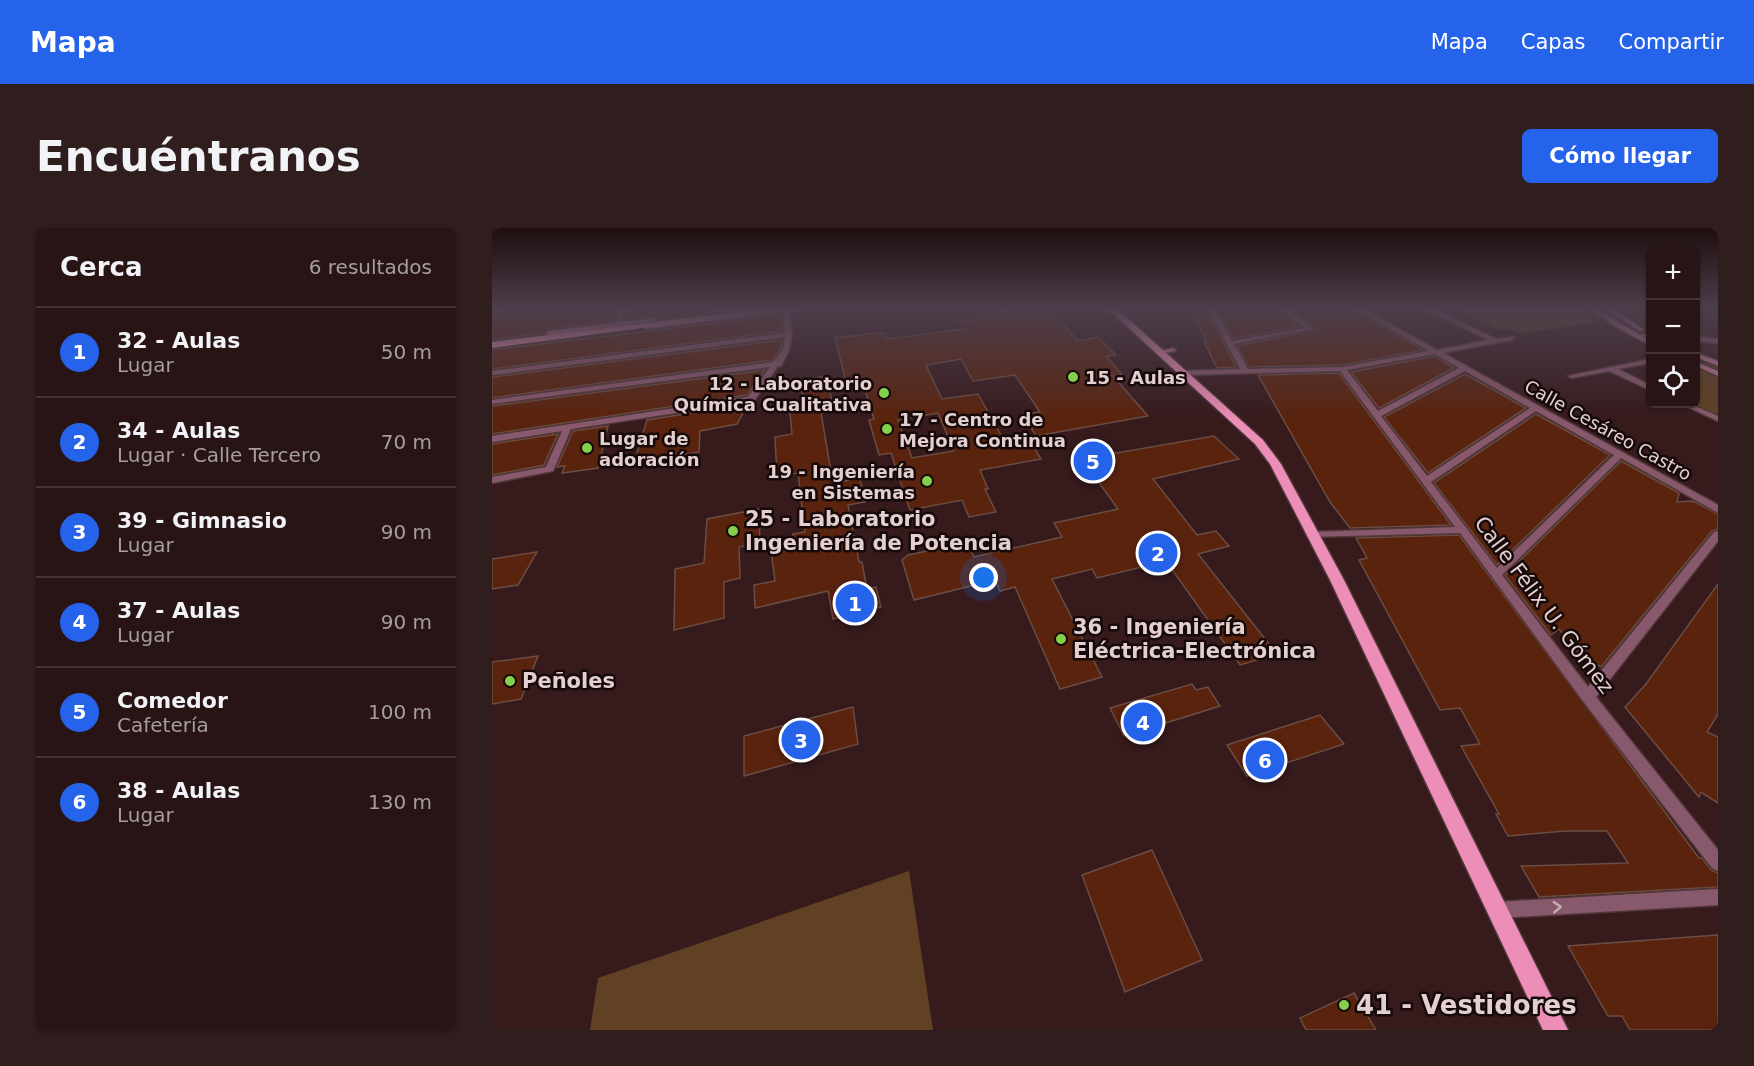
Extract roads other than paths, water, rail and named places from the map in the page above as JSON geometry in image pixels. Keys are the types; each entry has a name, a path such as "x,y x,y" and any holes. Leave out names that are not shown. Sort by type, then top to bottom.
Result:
{"main road":[{"path":"1152,345 1264,448 1275,464 1556,1030"},
{"path":"1159,352 1173,350"},
{"path":"1700,357 1718,364"},
{"path":"1700,366 1718,374"}],"street":[{"path":"492,373 702,345"},
{"path":"492,439 751,399 778,364 787,345"},
{"path":"1231,345 1245,372"},
{"name":"Calle Cesáreo Castro","path":"1424,345 1718,509"},
{"path":"1183,374 1342,369 1471,345"},
{"path":"1572,376 1646,362"},
{"path":"492,402 778,364"},
{"path":"1377,415 1465,368"},
{"name":"Calle Félix U. Gómez","path":"1342,369 1588,697 1718,863"},
{"path":"1611,369 1646,386"},
{"path":"1426,481 1536,408"},
{"path":"1693,408 1718,419"},
{"path":"492,480 546,470 554,462 567,428"},
{"path":"1497,574 1620,454"},
{"path":"1312,535 1462,530"},
{"path":"1588,697 1718,534"},
{"path":"1498,910 1718,897"}],"place":[{"name":"15 - Aulas","path":"1073,377"},
{"name":"12 - Laboratorio Química Cualitativa","path":"884,393"},
{"name":"17 - Centro de Mejora Continua","path":"887,429"},
{"name":"Lugar de adoración","path":"587,448"},
{"name":"Comedor","path":"1093,461"},
{"name":"19 - Ingeniería en Sistemas","path":"927,481"},
{"name":"25 - Laboratorio Ingeniería de Potencia","path":"733,531"},
{"name":"34 - Aulas","path":"1158,553"},
{"name":"32 - Aulas","path":"855,603"},
{"name":"36 - Ingeniería Eléctrica-Electrónica","path":"1061,639"},
{"name":"Peñoles","path":"510,681"},
{"name":"37 - Aulas","path":"1143,722"},
{"name":"39 - Gimnasio","path":"801,740"},
{"name":"38 - Aulas","path":"1265,760"},
{"name":"41 - Vestidores","path":"1344,1005"}]}
